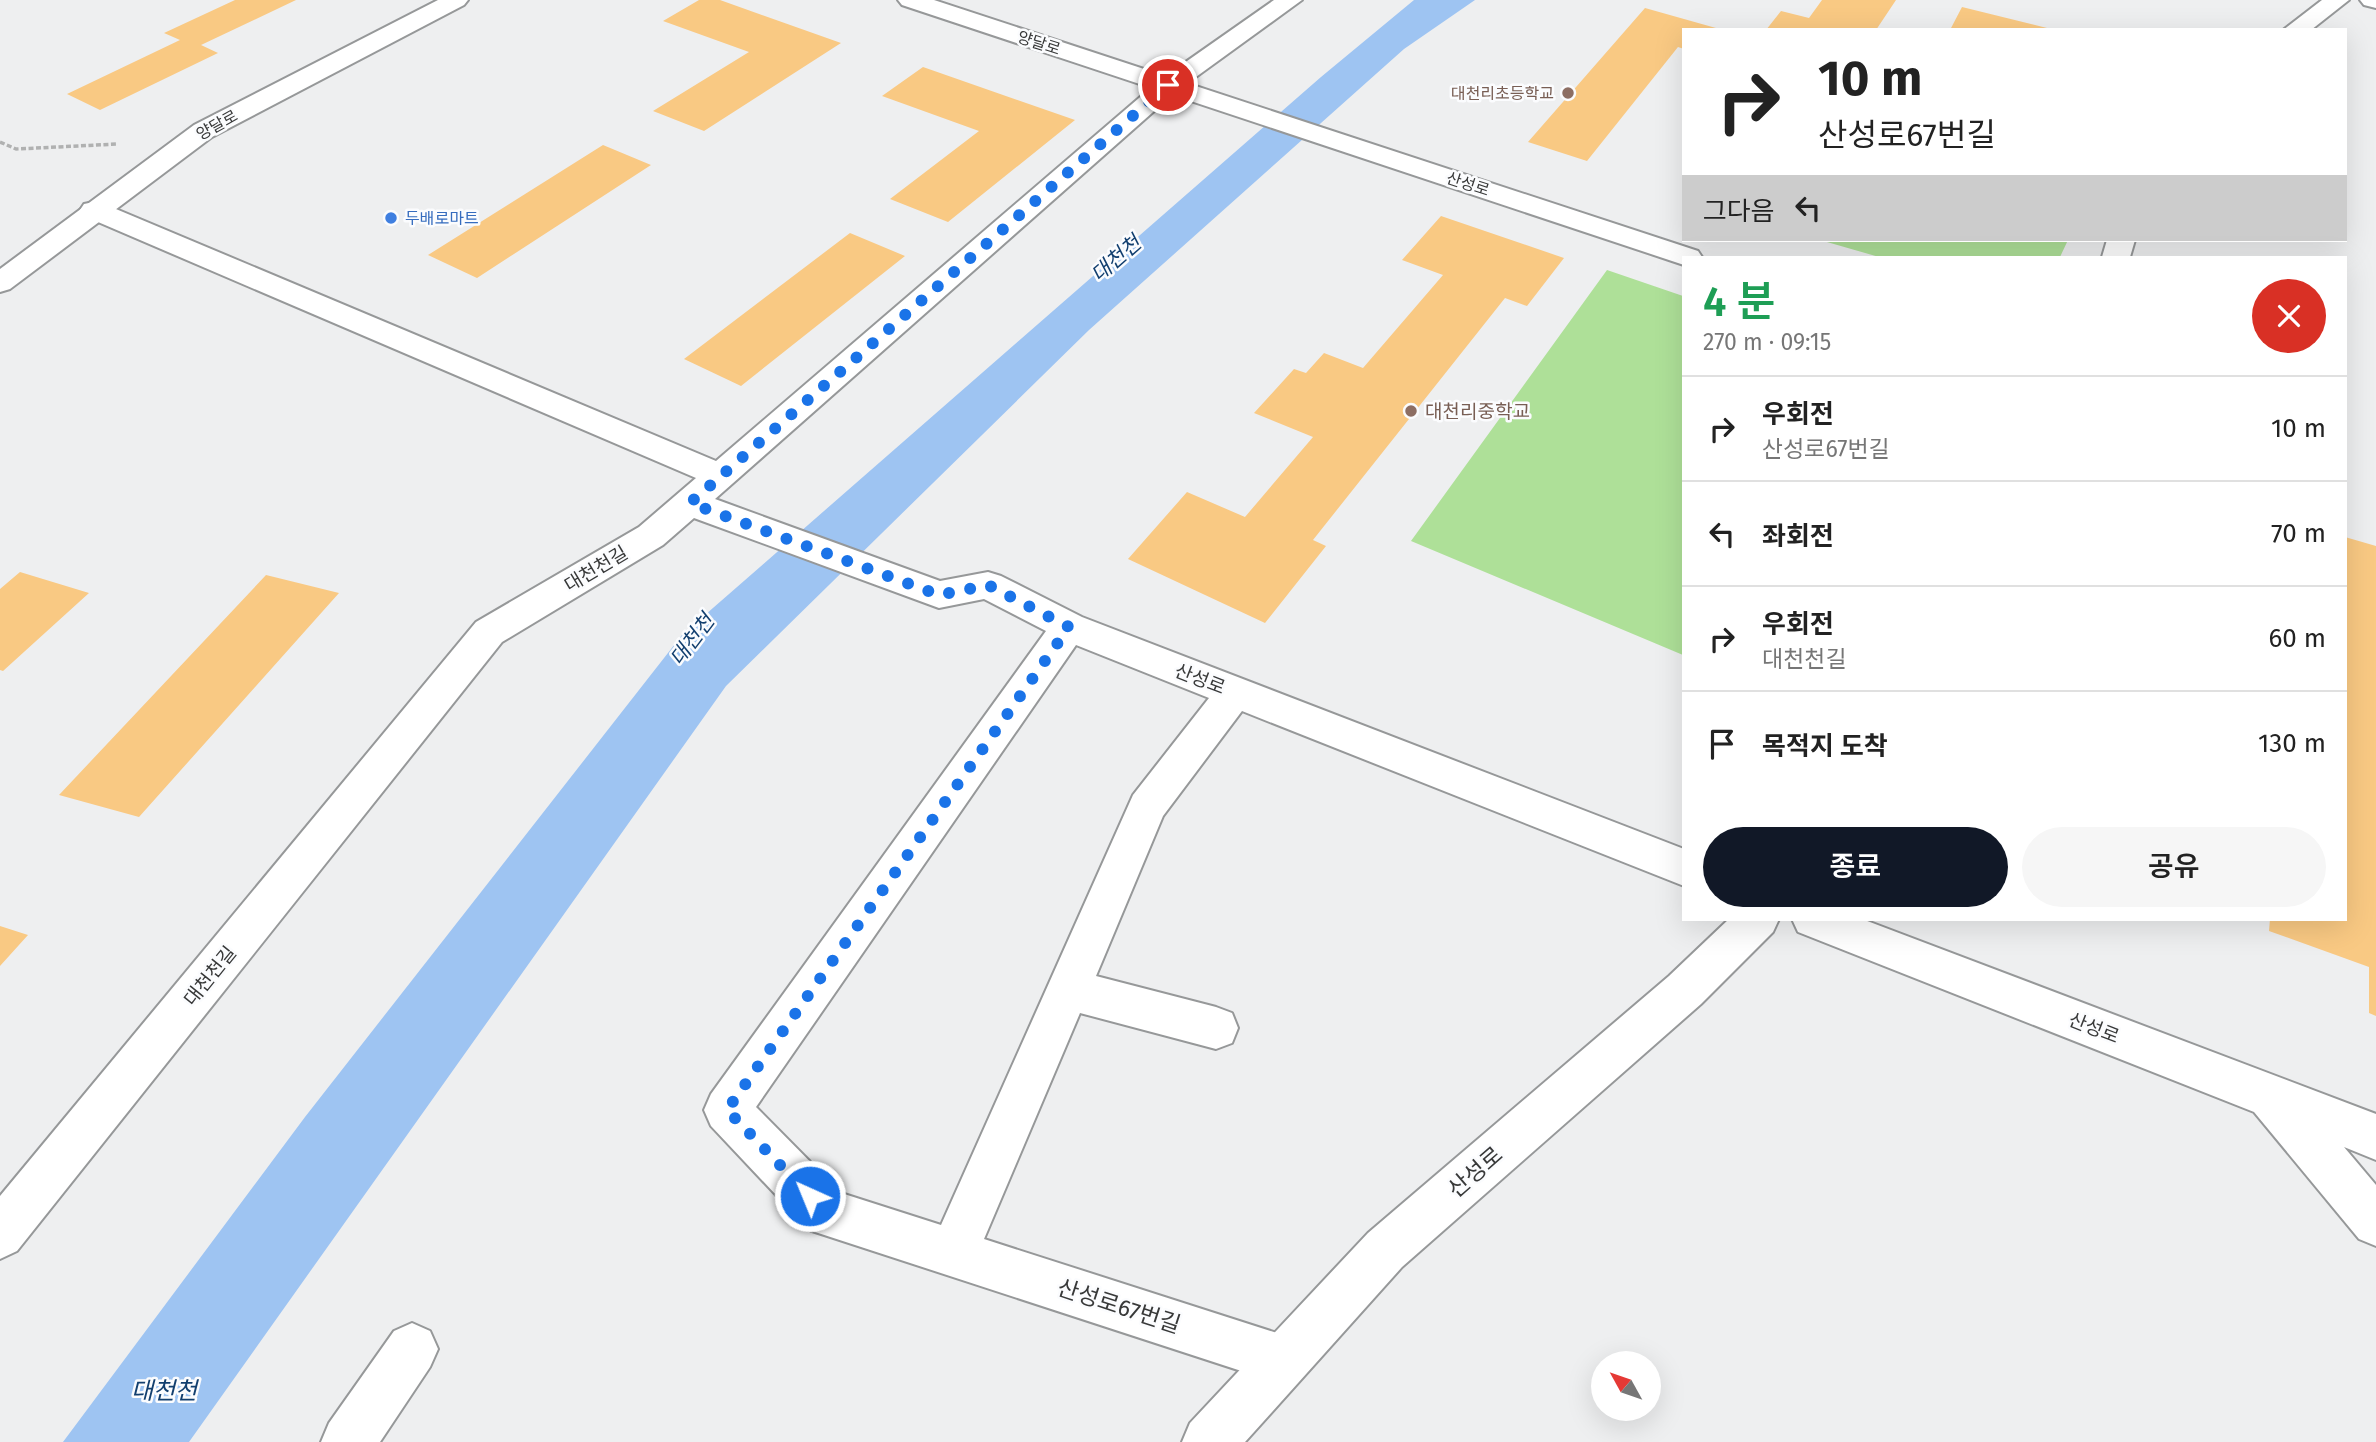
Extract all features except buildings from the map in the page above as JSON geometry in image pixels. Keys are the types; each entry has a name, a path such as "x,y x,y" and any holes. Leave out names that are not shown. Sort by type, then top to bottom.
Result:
{"street":[{"name":"양달로","path":"0,283 203,131 456,0"},
{"name":"양달로","path":"910,0 1184,90"},
{"name":"대천천길","path":"0,1234 489,632 651,536 1184,90 1246,28 1290,0"},
{"path":"2298,28 2337,0"},
{"name":"산성로","path":"1184,90 1685,256"},
{"path":"94,210 720,476"},
{"name":"산성로","path":"690,503 939,595 988,585 1069,627 1682,867"},
{"name":"산성로67번길","path":"1069,627 727,1110 826,1213 1284,1359"},
{"path":"953,1254 1147,807 1235,692"},
{"name":"산성로","path":"1209,1442 1385,1250 1685,990 1756,921"},
{"name":"산성로","path":"1818,921 2376,1137"},
{"path":"1067,989 1216,1028"},
{"path":"2268,1095 2376,1222"},
{"path":"348,1442 412,1349"}],"path":[{"path":"0,142 16,149 131,144 173,153"}],"green space":[{"path":"1827,242 2067,242 2060,256 1876,256"},
{"path":"1607,270 1682,296 1682,655 1411,541"}],"water":[{"name":"대천천","path":"1414,0 1475,0 1404,49 1089,330 726,686 189,1442 63,1442 305,1117 682,635 1321,77"}],"place":[{"name":"대천리초등학교","path":"1568,93"},
{"name":"두배로마트","path":"391,218"},
{"name":"대천리중학교","path":"1411,411"}],"route":[{"path":"810,1196 727,1110 1069,627 988,585 939,595 690,503 1168,85"}]}
